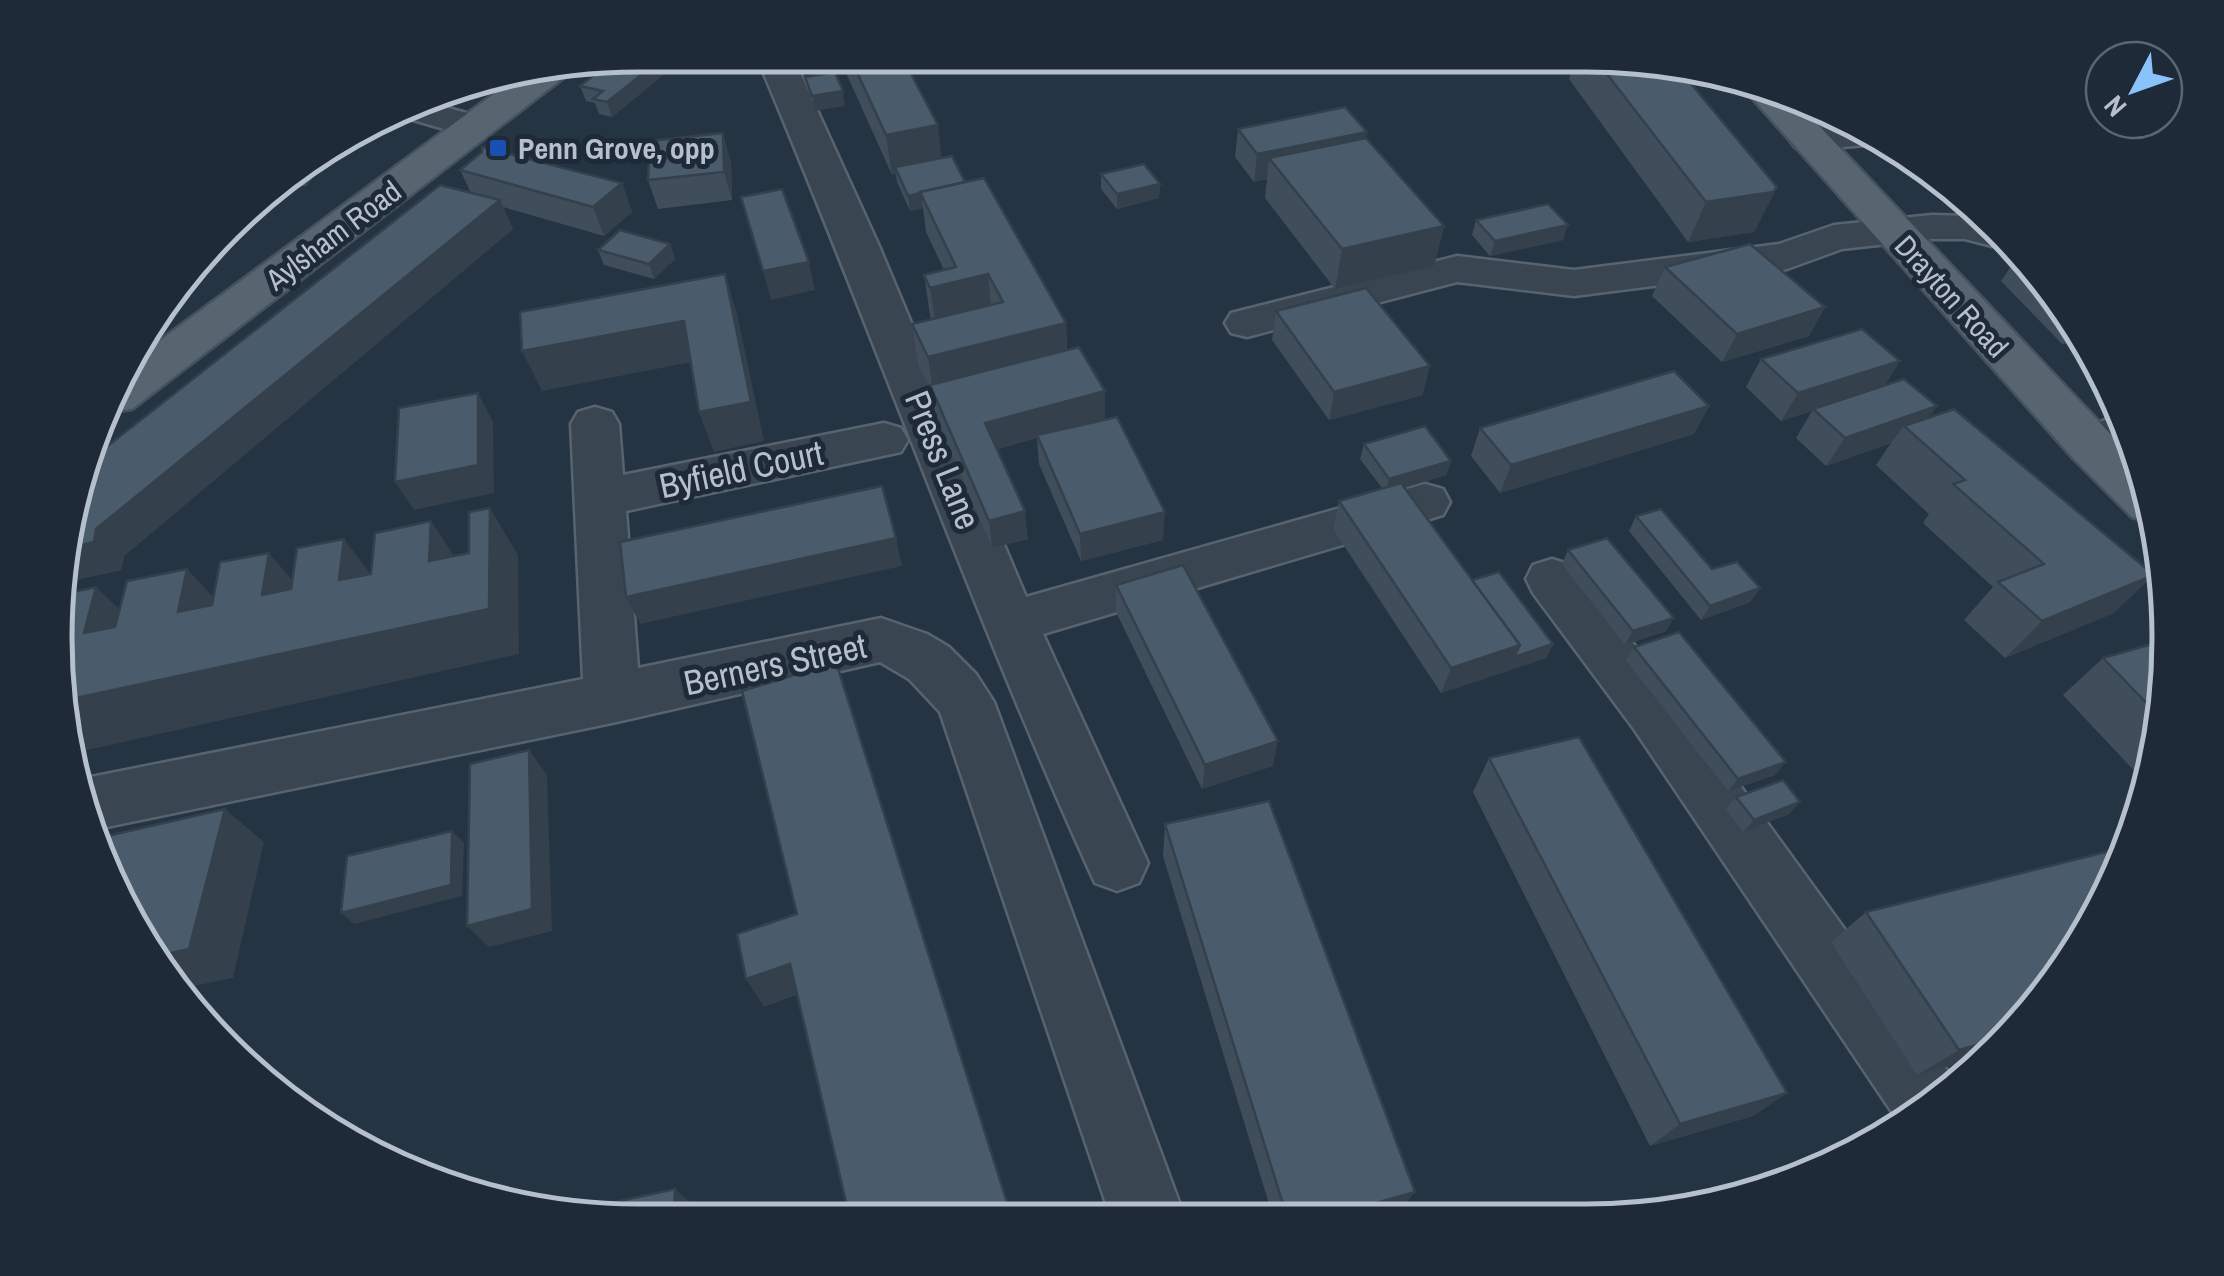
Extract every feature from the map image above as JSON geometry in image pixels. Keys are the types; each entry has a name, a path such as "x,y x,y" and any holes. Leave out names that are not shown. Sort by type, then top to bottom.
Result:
{"main road":[{"name":"Aylsham Road","path":"133,385 534,82"},
{"name":"Drayton Road","path":"1780,108 1893,232 2106,438 2124,464"}],"street":[{"name":"Press Lane","path":"781,72 1117,862"},
{"path":"428,114 475,127"},
{"path":"1808,139 1846,136"},
{"path":"1247,323 1456,269 1574,283 1786,256 1834,237 1966,227 1977,230"},
{"path":"594,424 612,698"},
{"name":"Byfield Court","path":"598,498 884,440"},
{"path":"1012,622 1426,502"},
{"path":"1552,580 1654,712 1921,1093"},
{"name":"Berners Street","path":"98,802 882,640 907,646 947,678 965,702 1143,1204"}],"building":[{"path":"645,72 607,102 593,99 603,91 580,86 595,74"},
{"path":"835,72 843,91 812,96 805,77"},
{"path":"857,72 910,72 938,125 886,135"},
{"path":"1606,73 1689,82 1777,187 1773,192 1706,202"},
{"path":"1345,107 1367,132 1257,154 1238,129"},
{"path":"723,133 724,172 648,180 650,141"},
{"path":"1366,138 1444,226 1342,249 1269,158"},
{"path":"482,147 622,183 593,207 460,170 482,152"},
{"path":"952,156 965,182 908,196 895,167"},
{"path":"1144,164 1160,184 1117,194 1101,174"},
{"path":"984,178 1066,323 928,357 912,324 1003,302 988,274 930,288 924,275 956,267 920,192"},
{"path":"440,185 500,200 96,529 94,542 80,545 106,447"},
{"path":"782,189 809,262 763,271 741,197"},
{"path":"1548,204 1568,225 1495,241 1476,220"},
{"path":"620,230 670,244 649,264 598,250"},
{"path":"1750,244 1825,307 1737,334 1665,267"},
{"path":"725,274 751,402 699,412 684,321 522,351 520,312"},
{"path":"1366,288 1430,366 1334,392 1276,311"},
{"path":"1862,329 1900,361 1798,393 1761,359"},
{"path":"1079,347 1105,391 985,423 1025,511 989,521 930,385"},
{"path":"1674,371 1709,406 1511,465 1480,428"},
{"path":"1904,379 1937,406 1845,438 1813,409"},
{"path":"478,393 478,465 395,482 399,408"},
{"path":"1954,409 2147,570 2148,577 2042,621 1998,582 2044,564 1953,484 1965,480 1904,426"},
{"path":"1117,417 1165,512 1080,534 1037,435"},
{"path":"1425,426 1451,461 1389,479 1364,444"},
{"path":"1401,483 1520,645 1451,668 1339,501"},
{"path":"882,486 896,538 626,597 620,542"},
{"path":"490,508 489,609 76,698 72,638 75,592 96,587 84,633 115,627 127,581 187,569 178,612 212,605 220,562 269,553 262,595 291,589 297,548 344,539 339,580 371,574 375,533 431,521 429,561 469,553 469,512"},
{"path":"1661,509 1712,569 1737,562 1760,588 1710,606 1636,516"},
{"path":"1607,538 1674,618 1633,631 1568,550"},
{"path":"1183,565 1278,741 1205,765 1116,585"},
{"path":"1499,572 1553,644 1514,657 1520,645 1472,580"},
{"path":"1679,632 1786,762 1738,779 1634,647"},
{"path":"2152,644 2148,704 2103,658"},
{"path":"836,662 1008,1204 846,1204 790,964 746,979 737,934 797,914 742,691"},
{"path":"1579,737 1787,1093 1680,1124 1489,758"},
{"path":"529,750 532,909 467,926 470,764"},
{"path":"1783,780 1800,802 1754,820 1736,797"},
{"path":"1269,801 1415,1192 1372,1204 1283,1204 1165,824"},
{"path":"225,809 189,949 169,954 131,888 109,836"},
{"path":"452,831 451,885 341,913 347,856"},
{"path":"2109,851 2076,921 2035,982 1979,1044 1959,1050 1866,912"},
{"path":"675,1189 675,1204 613,1203"}],"place":[{"name":"Penn Grove, opp","path":"498,148"}]}
